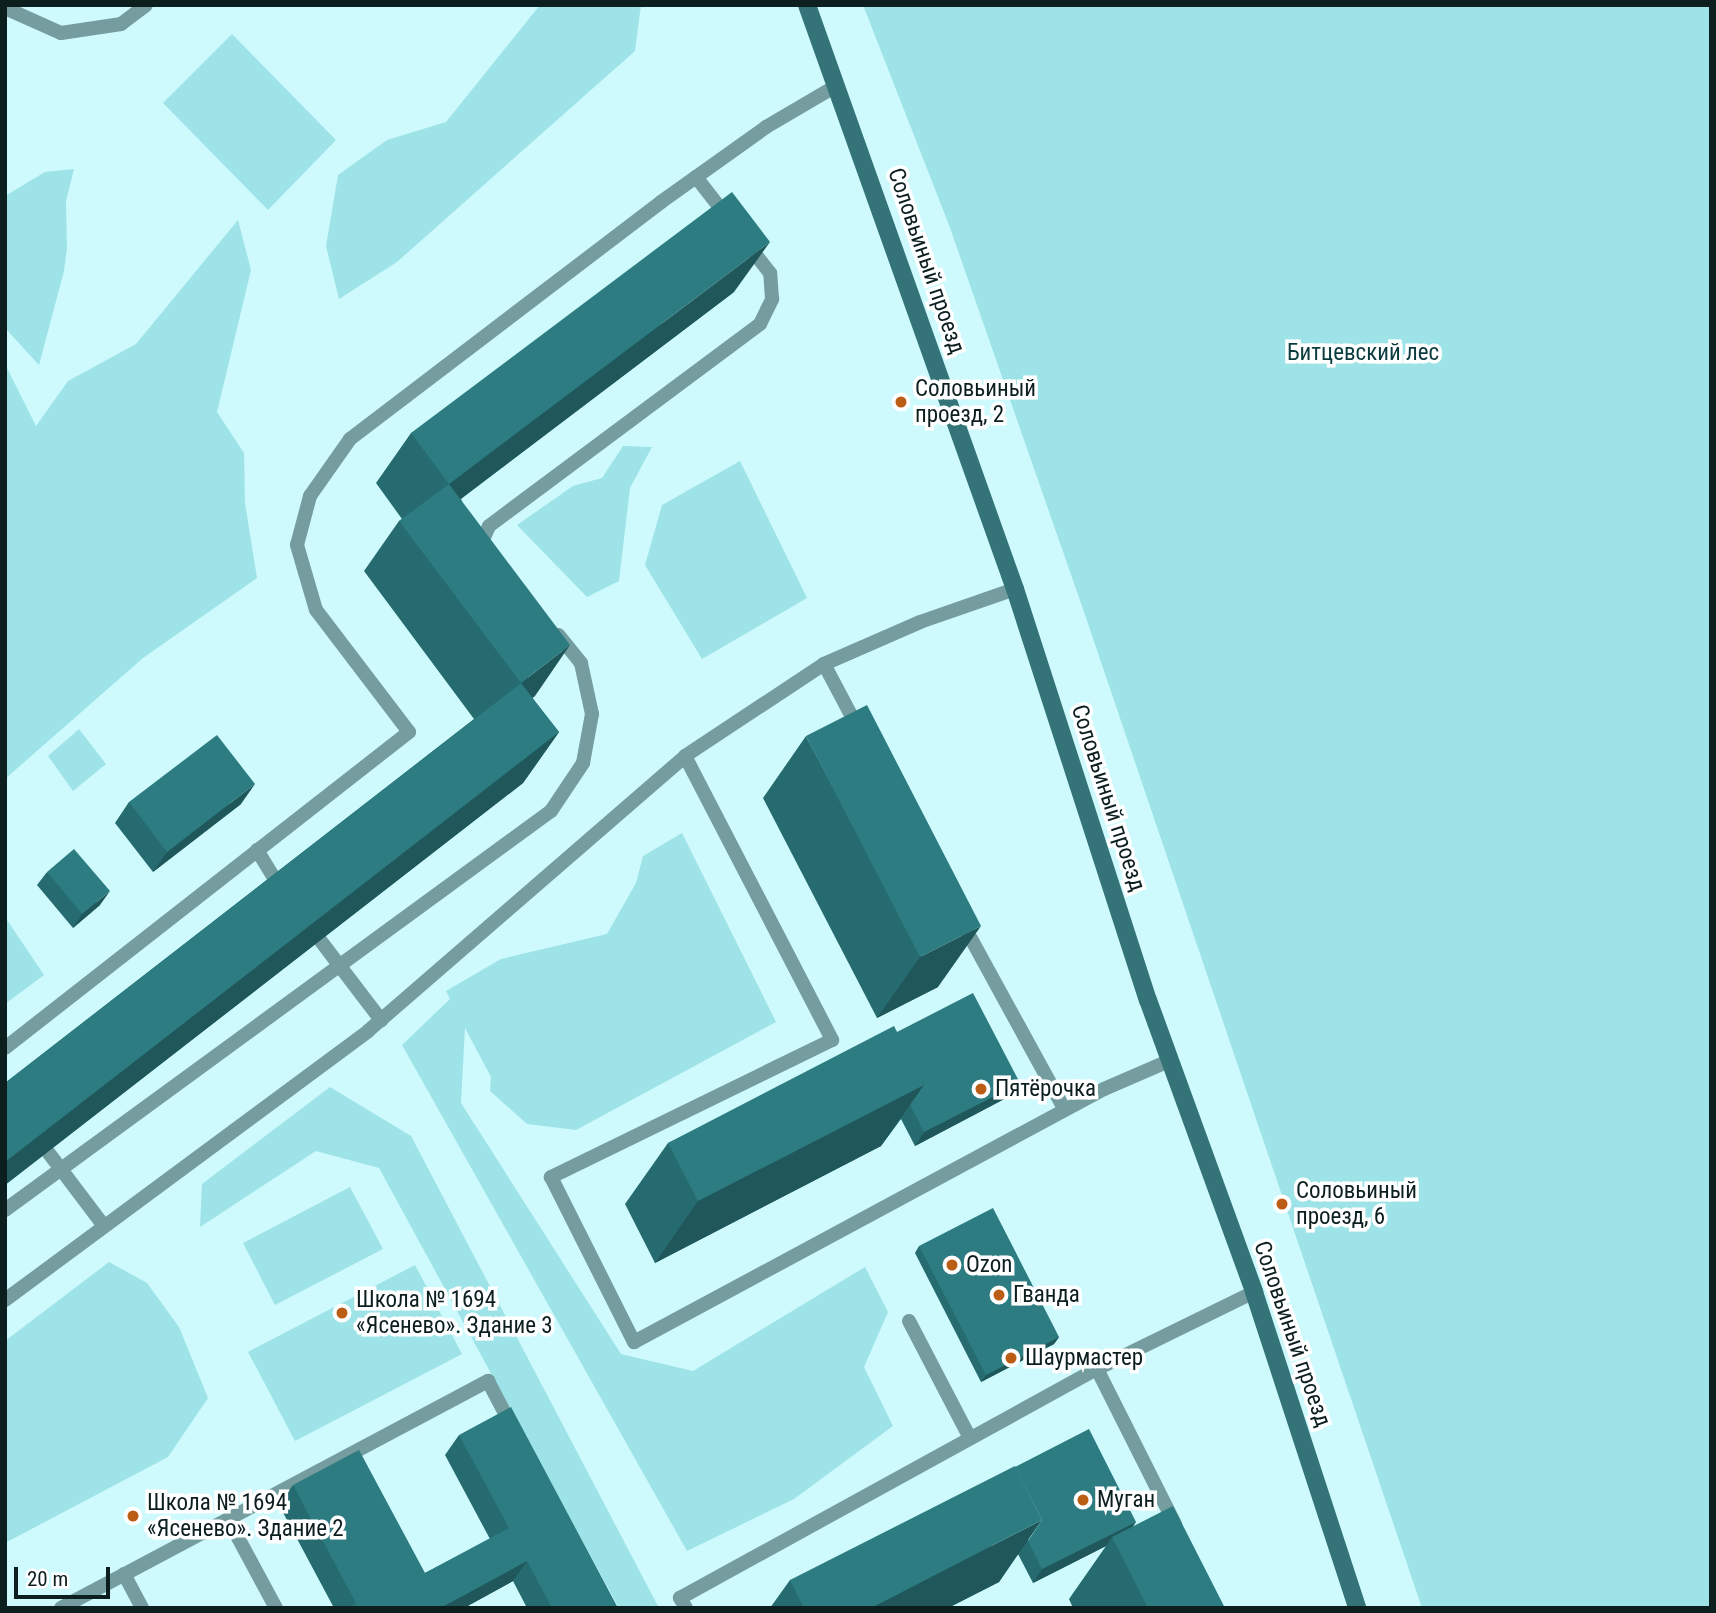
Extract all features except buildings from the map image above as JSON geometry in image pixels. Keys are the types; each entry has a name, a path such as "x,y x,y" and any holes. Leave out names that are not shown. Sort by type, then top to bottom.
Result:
{"street":[{"name":"Соловьиный проезд","path":"807,5 1015,589 1148,1000 1254,1293 1357,1608"}],"lane":[{"path":"5,8 61,33 121,24 146,5"},
{"path":"5,1048 410,732 316,610 297,545 310,495 350,439 696,177 766,127 836,86"},
{"path":"498,561 483,540 489,526 760,324 772,299 770,273 696,177"},
{"path":"5,1300 381,1020 685,756 824,664 920,622 1015,589"},
{"path":"5,1210 551,811 583,764 592,714 581,663 547,622"},
{"path":"824,664 869,747"},
{"path":"685,756 832,1040 551,1177 634,1342 1065,1110 1171,1060"},
{"path":"257,850 282,891"},
{"path":"958,913 1065,1110"},
{"path":"320,940 381,1020"},
{"path":"48,1152 104,1226"},
{"path":"686,1608 680,1598 1097,1368 1254,1293"},
{"path":"909,1321 970,1438"},
{"path":"1097,1368 1180,1533"},
{"path":"61,1608 488,1381 519,1441"},
{"path":"228,1519 276,1608"},
{"path":"124,1574 142,1608"}],"green space":[{"path":"540,5 641,5 635,51 397,262 339,299 326,246 338,175 387,140 446,122"},
{"name":"Битцевский лес","path":"863,5 1711,5 1711,1608 1422,1608 1083,609 949,225"},
{"path":"232,34 336,140 268,210 163,103"},
{"path":"74,169 66,201 67,248 64,271 39,365 5,328 5,196 45,172"},
{"path":"238,220 251,270 217,412 244,453 245,503 257,578 143,658 5,779 5,364 36,426 68,381 136,344"},
{"path":"623,446 652,447 630,488 619,581 587,597 517,525 573,486 602,478"},
{"path":"740,461 807,598 702,659 645,565 662,505"},
{"path":"79,729 106,764 73,791 48,756"},
{"path":"682,833 776,1022 576,1130 527,1124 490,1091 491,1077 465,1028 461,1103 621,1354 693,1371 865,1267 888,1312 864,1367 893,1426 794,1499 687,1551 402,1045 450,999 446,991 501,959 607,934 636,883 643,856"},
{"path":"5,917 44,975 5,1004"},
{"path":"330,1087 411,1136 659,1608 619,1608 379,1168 316,1151 200,1227 202,1184"},
{"path":"350,1187 383,1249 275,1305 243,1243"},
{"path":"109,1262 147,1283 179,1327 208,1398 168,1457 5,1543 5,1341"},
{"path":"415,1265 462,1354 295,1441 248,1352"}],"place":[{"name":"Соловьиный проезд, 2","path":"901,402"},
{"name":"Пятёрочка","path":"981,1089"},
{"name":"Соловьиный проезд, 6","path":"1282,1204"},
{"name":"Ozon","path":"952,1265"},
{"name":"Гванда","path":"999,1295"},
{"name":"Школа № 1694 «Ясенево». Здание 3","path":"342,1313"},
{"name":"Шаурмастер","path":"1011,1358"},
{"name":"Муган","path":"1083,1500"},
{"name":"Школа № 1694 «Ясенево». Здание 2","path":"133,1516"}]}
